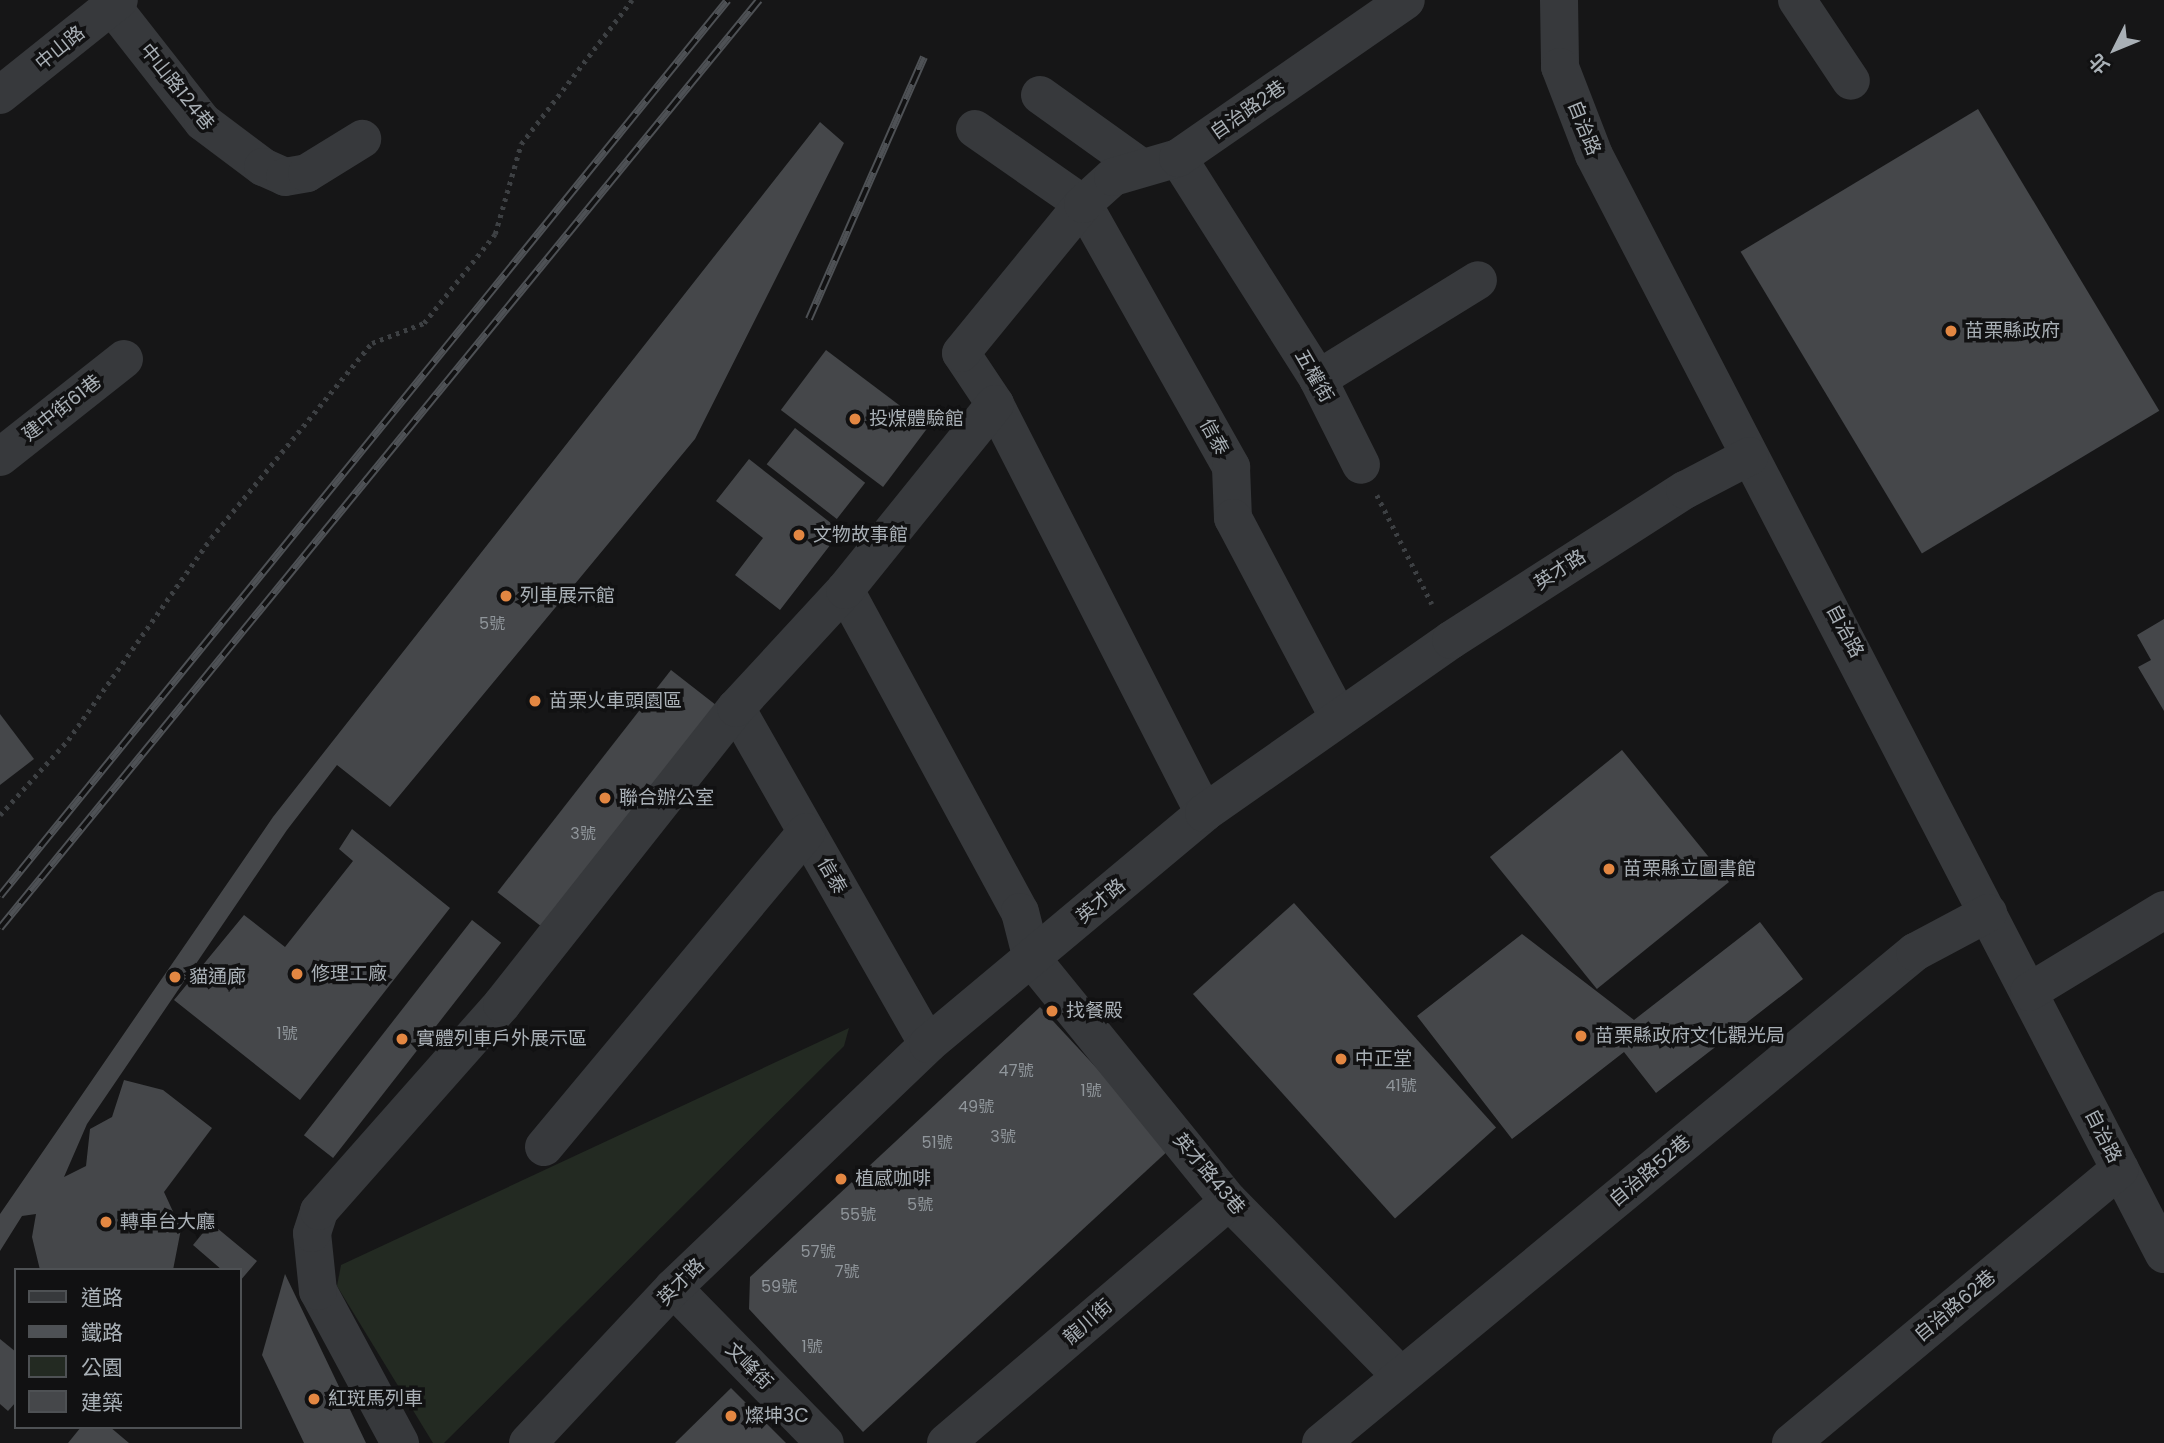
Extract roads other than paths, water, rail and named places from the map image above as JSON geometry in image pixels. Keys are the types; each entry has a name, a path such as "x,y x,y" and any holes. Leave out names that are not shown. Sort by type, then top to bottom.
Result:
{"street":[{"name":"自治路2巷","path":"995,404 961,353 1083,204 1113,177 1178,158 1406,0"},
{"name":"自治路","path":"1559,0 1560,67 1594,155 2164,1254"},
{"path":"1804,2 1851,80"},
{"name":"中山路","path":"0,96 116,3"},
{"name":"中山路124巷","path":"116,3 204,122 263,167 285,177 307,173 362,139"},
{"path":"1040,95 1142,168"},
{"path":"975,128 1083,204"},
{"name":"五權街","path":"1178,158 1318,379 1362,465"},
{"name":"信泰","path":"1083,204 1231,467 1233,518 1338,716"},
{"path":"1318,379 1478,280"},
{"name":"建中街61巷","path":"0,457 124,359"},
{"path":"400,1443 318,1292 312,1233 320,1211 502,1004 736,708 845,590 995,404 1204,813"},
{"name":"英才路","path":"528,1443 673,1288 928,1044 1204,813 1338,716 1685,490 1750,456"},
{"path":"845,590 1020,912 1032,959"},
{"name":"信泰","path":"736,708 928,1044"},
{"path":"544,1147 806,832"},
{"path":"2029,992 2164,910"},
{"name":"自治路52巷","path":"1321,1443 1915,952 1988,913"},
{"name":"英才路43巷","path":"1032,959 1229,1201 1401,1376"},
{"name":"自治路62巷","path":"1791,1443 2119,1169"},
{"name":"龍川街","path":"946,1443 1229,1201"},
{"name":"文峰街","path":"673,1288 825,1443"}],"railway":[{"path":"0,896 728,0"},
{"path":"0,928 759,0"},
{"path":"809,319 924,57"}],"place":[{"name":"苗栗縣政府","path":"1951,331"},
{"name":"投煤體驗館","path":"855,419"},
{"name":"文物故事館","path":"799,535"},
{"name":"列車展示館","path":"506,596"},
{"name":"苗栗火車頭園區","path":"535,701"},
{"name":"聯合辦公室","path":"605,798"},
{"name":"苗栗縣立圖書館","path":"1609,869"},
{"name":"修理工廠","path":"297,974"},
{"name":"貓通廊","path":"175,977"},
{"name":"找餐殿","path":"1052,1011"},
{"name":"苗栗縣政府文化觀光局","path":"1581,1036"},
{"name":"實體列車戶外展示區","path":"402,1039"},
{"name":"中正堂","path":"1341,1059"},
{"name":"植感咖啡","path":"841,1179"},
{"name":"轉車台大廳","path":"106,1222"},
{"name":"紅斑馬列車","path":"314,1399"},
{"name":"燦坤3C","path":"731,1416"}]}
